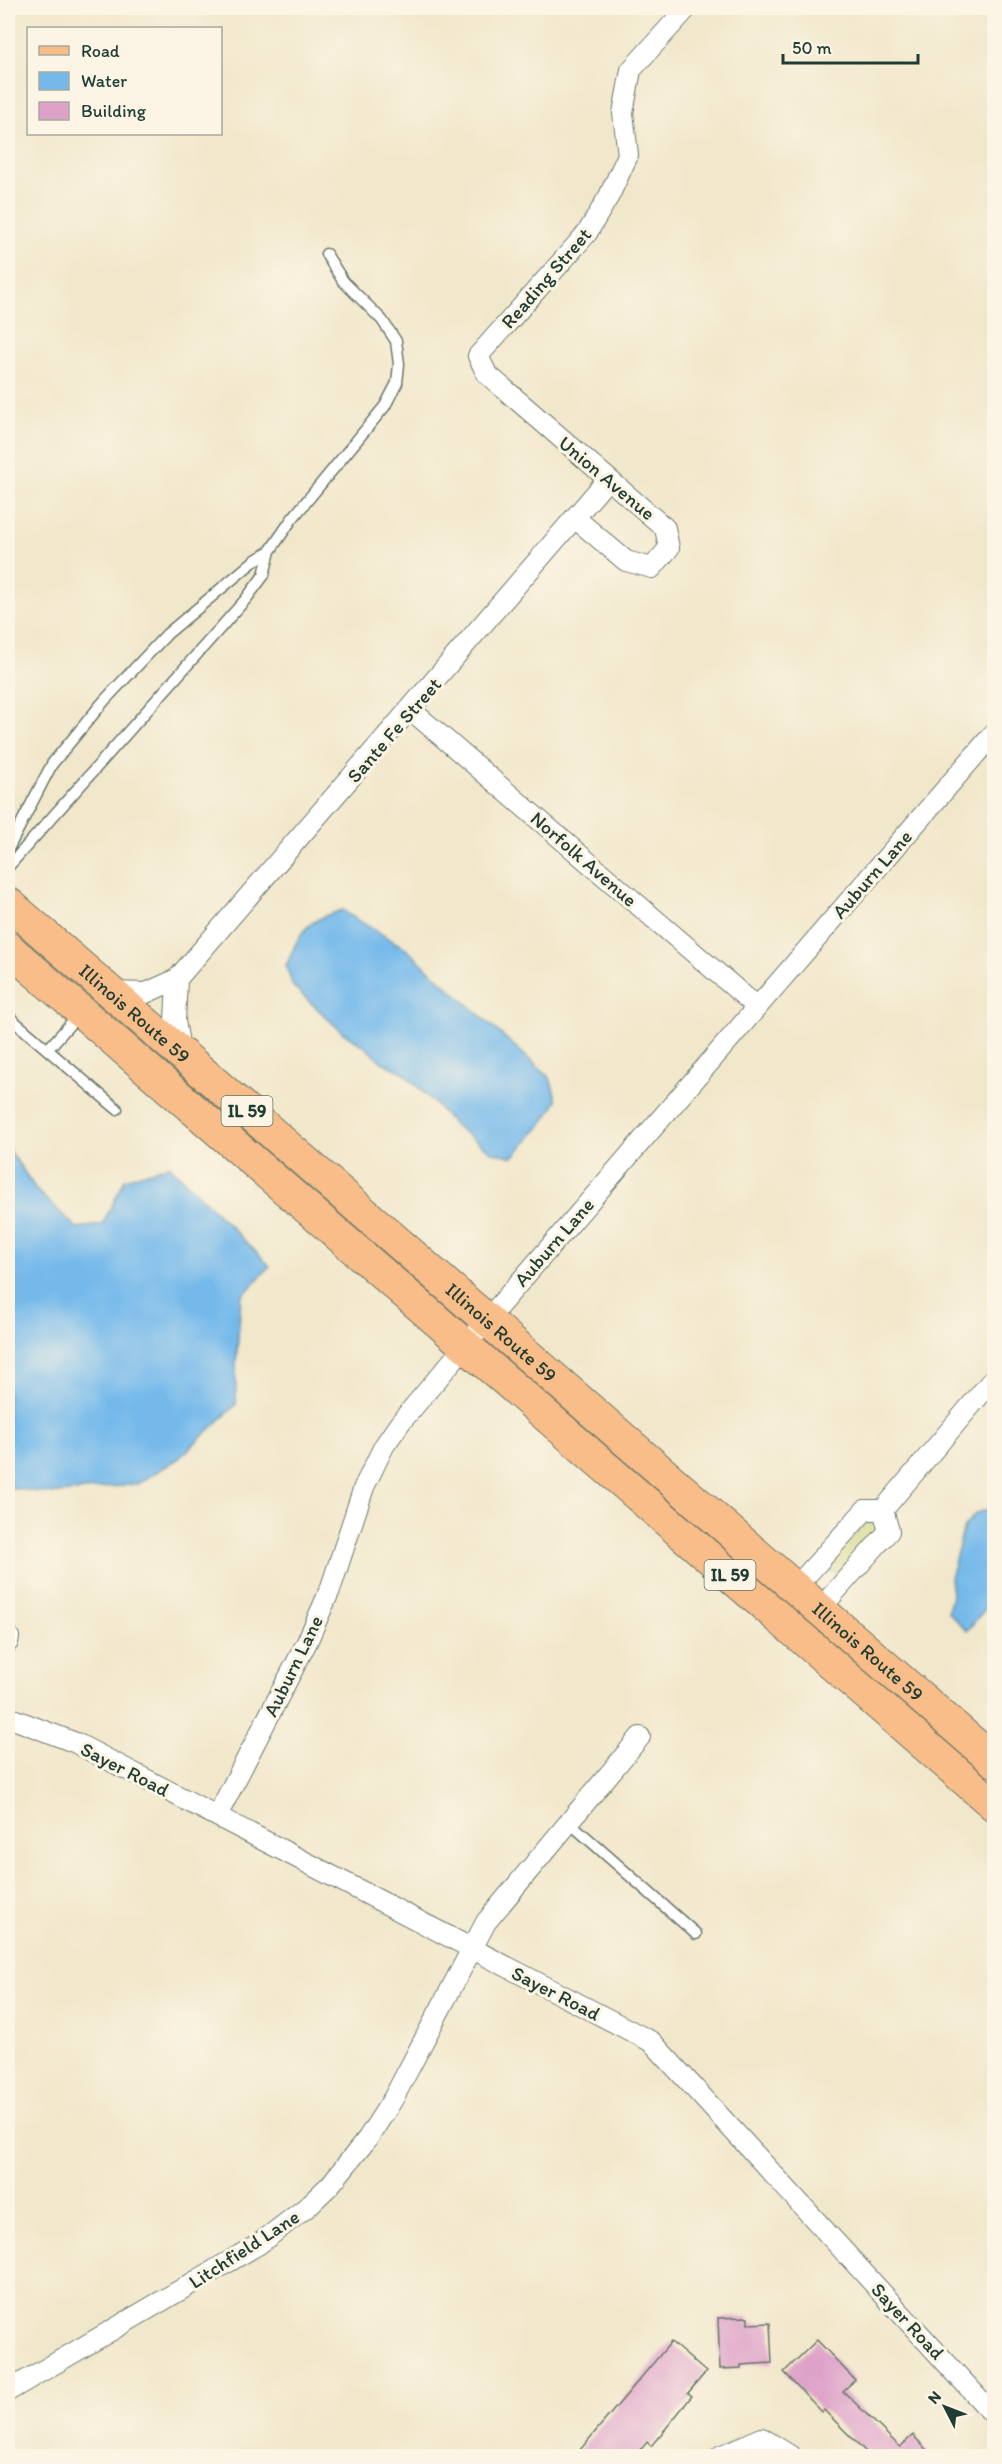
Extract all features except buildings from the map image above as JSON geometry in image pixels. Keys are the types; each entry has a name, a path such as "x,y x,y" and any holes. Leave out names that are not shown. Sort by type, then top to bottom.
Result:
{"main road":[{"name":"Illinois Route 59","path":"8,903 994,1761"},
{"name":"Illinois Route 59","path":"8,948 994,1805"}],"street":[{"name":"Reading Street","path":"478,356 587,233 609,196 628,155 623,114 631,70 687,8"},
{"name":"Union Avenue","path":"478,356 487,374 665,528 669,548 652,567 626,561 576,519"},
{"name":"Sante Fe Street","path":"110,992 146,993 177,979 608,480"},
{"name":"Norfolk Avenue","path":"411,710 757,1007"},
{"name":"Auburn Lane","path":"217,1816 311,1631 330,1590 364,1487 376,1461 400,1424 465,1345 994,733"},
{"path":"177,979 175,1021 181,1054"},
{"path":"795,1588 865,1510 883,1510 994,1378"},
{"path":"820,1609 889,1531 883,1510"},
{"name":"Sayer Road","path":"8,1717 76,1743 652,2042 994,2415"},
{"name":"Litchfield Lane","path":"8,2391 231,2262 274,2234 307,2207 337,2177 368,2138 393,2099 486,1922 640,1737"},
{"path":"720,2457 762,2438 791,2457"}],"lane":[{"path":"8,867 246,599 264,575 270,551 292,519 385,406 397,382 399,364 396,341 382,320 343,281 326,254"},
{"path":"8,849 52,764 104,701 167,634 254,561 270,551"},
{"path":"48,1049 81,1012"},
{"path":"8,1016 117,1109"},
{"path":"569,1822 696,1934"}],"green space":[{"path":"873,1519 878,1525 877,1530 839,1573 831,1572 829,1564 867,1520"}],"water":[{"path":"343,910 406,949 550,1078 557,1101 543,1123 513,1157 490,1151 453,1124 403,1072 382,1062 364,1046 343,1033 293,986 286,966 300,936 320,918"},
{"path":"8,1148 37,1191 77,1228 102,1225 125,1179 169,1165 270,1266 241,1297 236,1364 236,1405 178,1459 137,1484 52,1494 8,1487"},
{"path":"994,1508 994,1598 967,1631 948,1612 952,1594 950,1578 964,1527 976,1513"}]}
